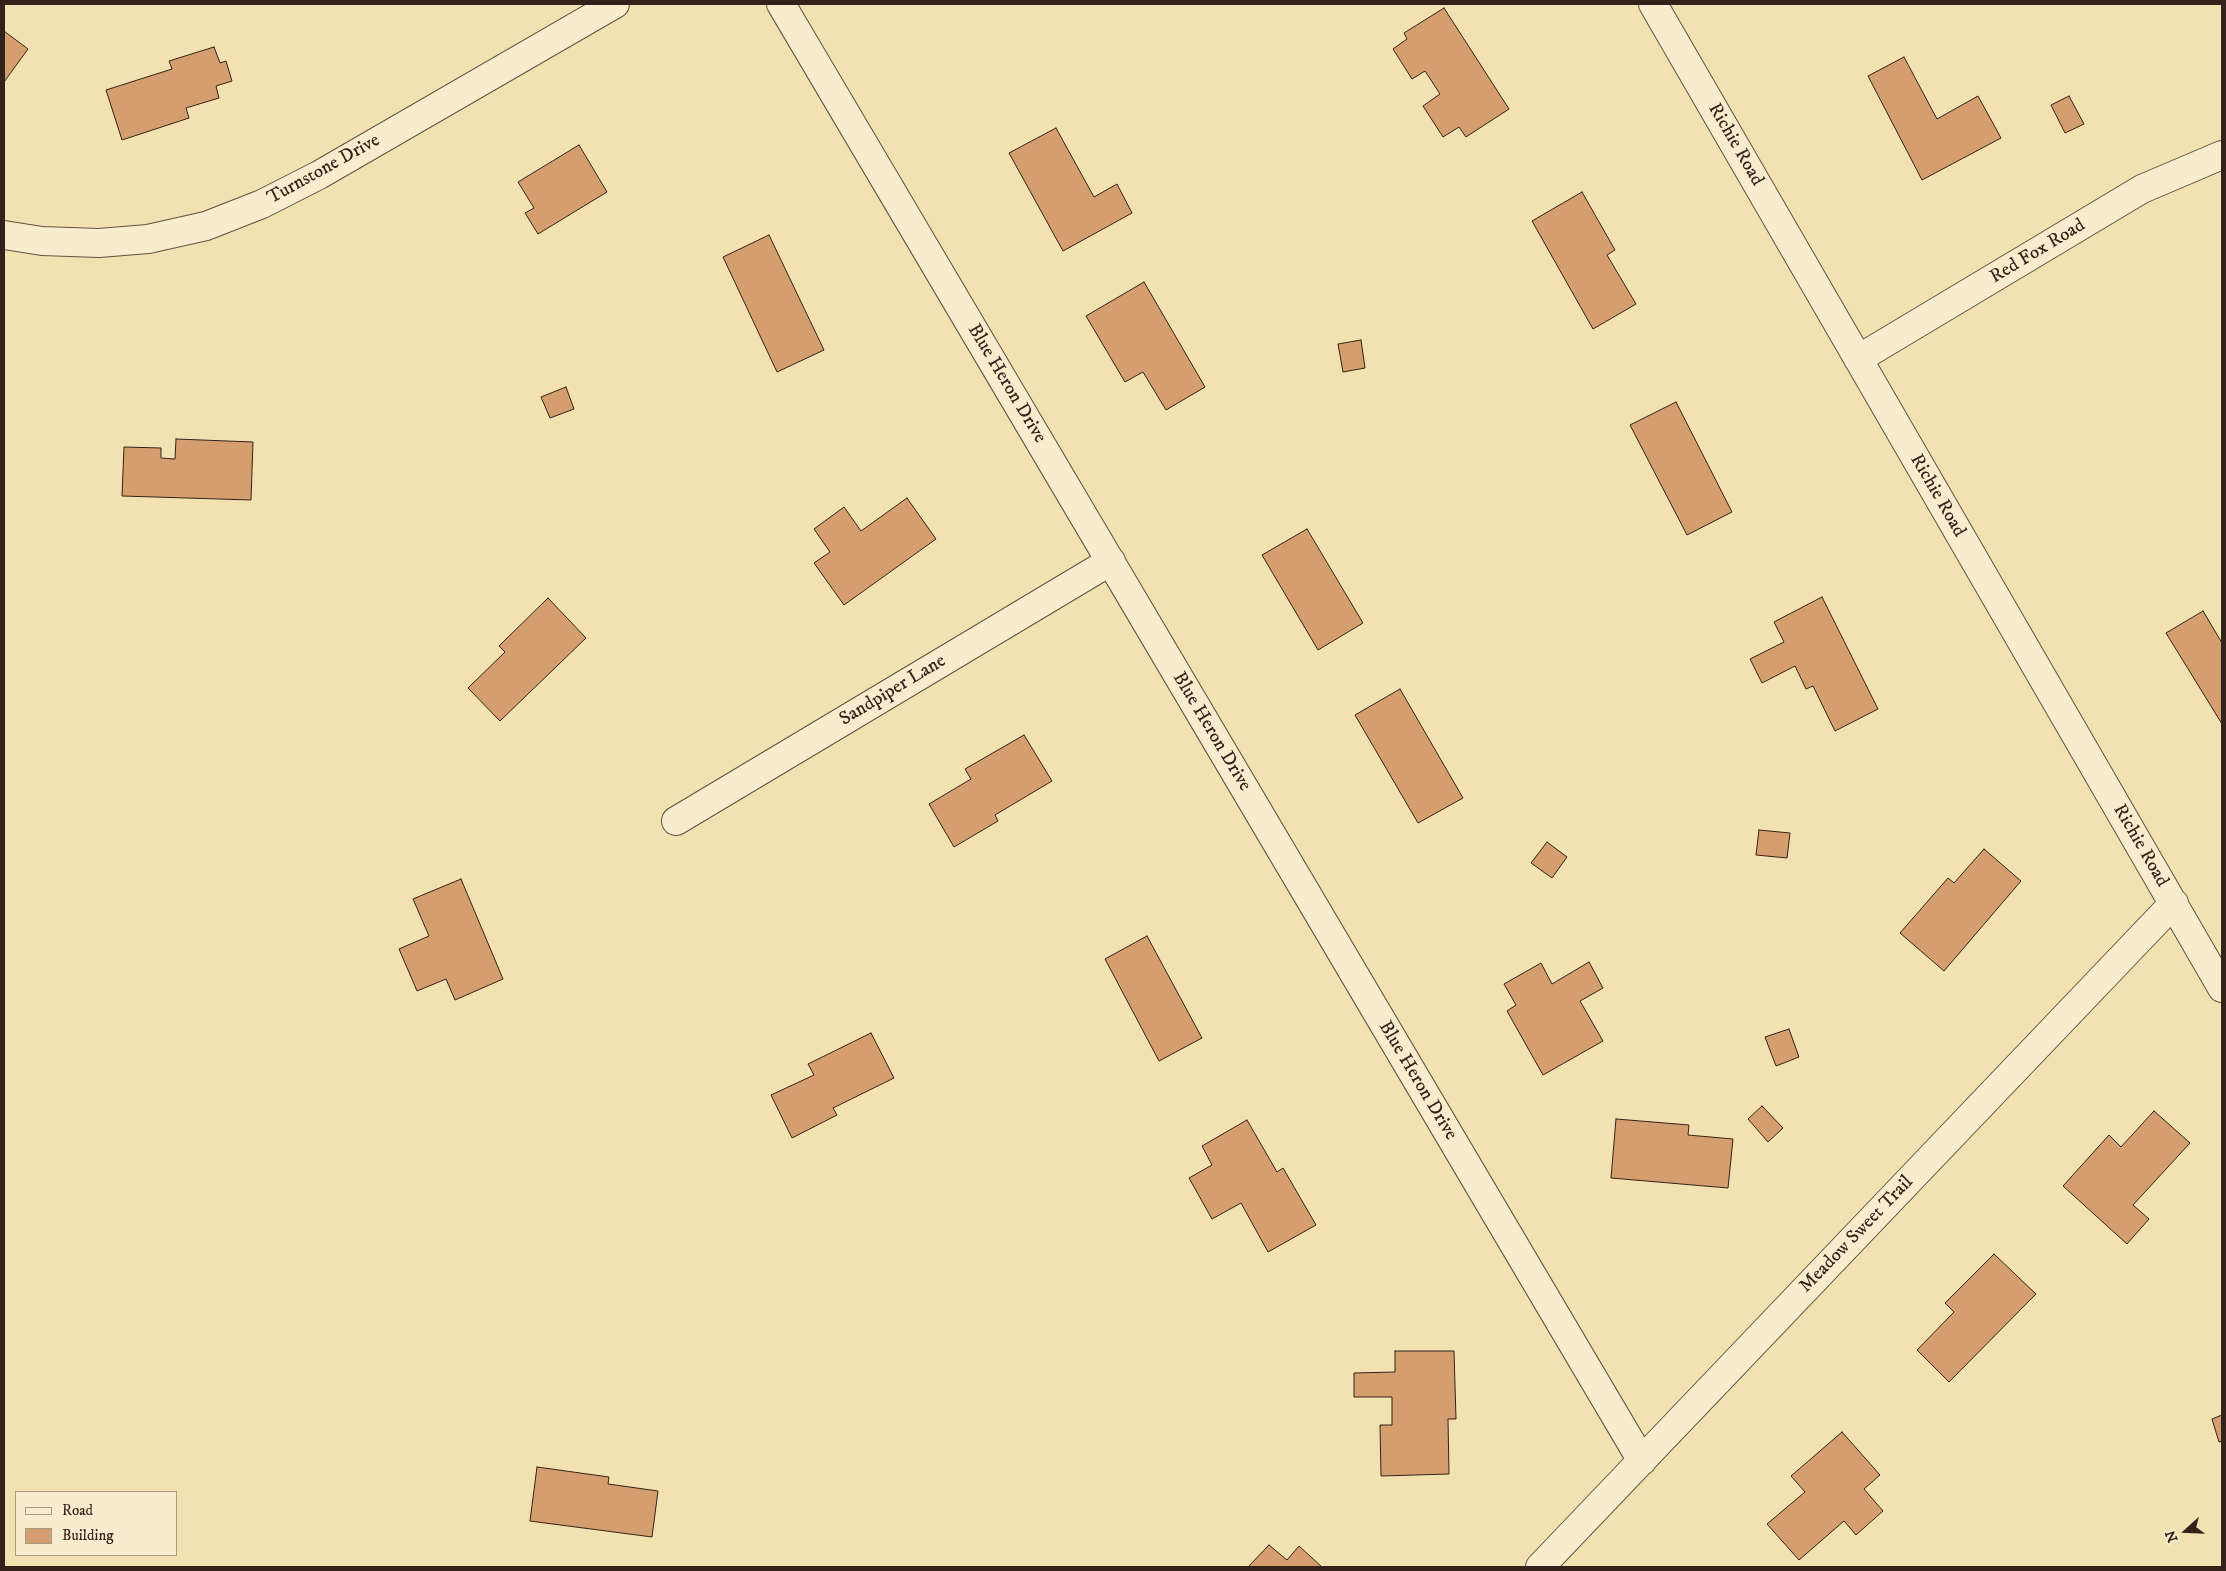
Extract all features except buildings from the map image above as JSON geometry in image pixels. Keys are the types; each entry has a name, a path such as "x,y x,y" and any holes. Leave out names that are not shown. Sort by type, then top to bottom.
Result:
{"street":[{"name":"Turnstone Drive","path":"4,235 42,241 99,243 148,239 206,226 262,204 319,175 615,4"},
{"name":"Blue Heron Drive","path":"782,4 1642,1461"},
{"name":"Richie Road","path":"1653,4 2222,988"},
{"name":"Red Fox Road","path":"1858,360 2142,189 2222,155"},
{"name":"Sandpiper Lane","path":"676,821 1110,561"},
{"name":"Meadow Sweet Trail","path":"1540,1567 2174,904"}]}
